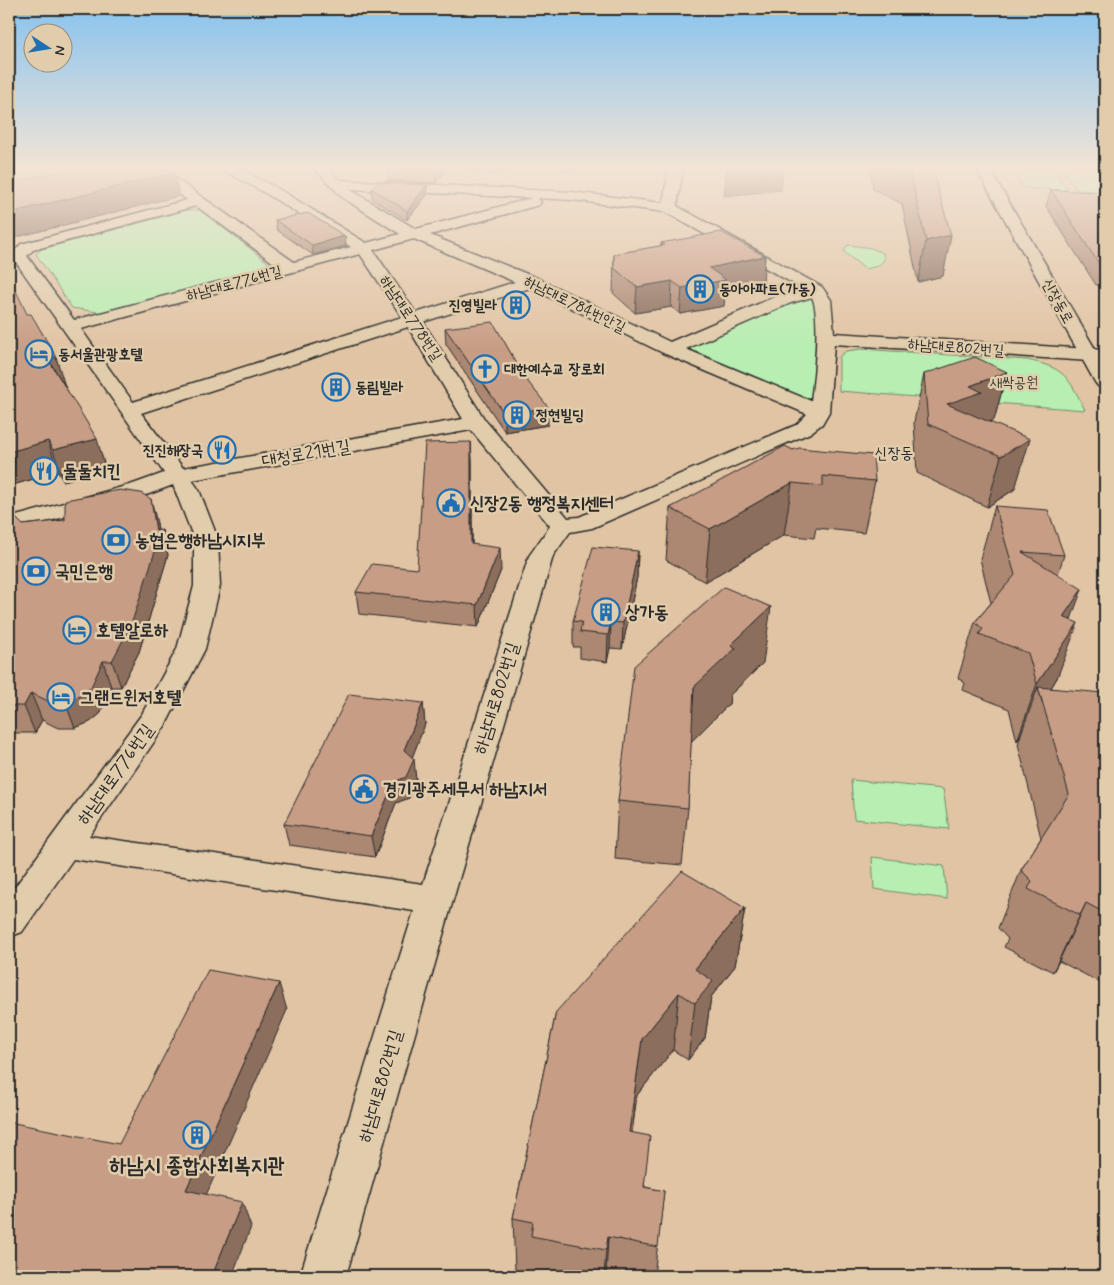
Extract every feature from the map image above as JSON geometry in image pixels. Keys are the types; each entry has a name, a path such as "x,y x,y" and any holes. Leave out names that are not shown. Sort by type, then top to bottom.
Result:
{"street":[{"name":"하남대로776번길","path":"9,922 154,719 190,649 207,586 206,539 188,490 128,410 19,255 27,247 99,228"},
{"name":"하남대로776번길","path":"237,228 291,268"},
{"name":"하남대로778번길","path":"332,228 364,248 438,358 476,423"},
{"name":"하남대로784번안길","path":"402,228 531,282 670,349 820,412"},
{"path":"291,268 438,228"},
{"path":"476,423 562,526 584,523 803,429 820,412 822,401 823,301 816,291 806,284 705,228"},
{"name":"신장동로","path":"1019,228 1097,356 1105,382"},
{"name":"하남대로776번길","path":"69,327 291,268"},
{"path":"128,410 531,282"},
{"path":"670,349 785,298 816,291"},
{"name":"하남대로802번길","path":"824,338 1097,356"},
{"name":"대청로21번길","path":"9,525 141,489 178,476 476,423"},
{"name":"하남대로802번길","path":"323,1276 434,900 534,572 541,556 562,526"},
{"path":"64,845 434,900"}],"green space":[{"path":"121,228 223,228 270,264 266,269 104,313 72,308 36,254 42,249"},
{"path":"849,245 871,248 883,253 884,260 878,266 865,269 844,252"},
{"path":"816,291 819,412 670,349"},
{"name":"새싹공원","path":"861,349 1027,360 1040,363 1058,370 1064,375 1085,410 839,391 839,357 846,351"},
{"path":"851,780 943,789 949,829 854,819"},
{"path":"872,857 944,866 947,899 874,889"}],"building":[{"path":"287,228 332,228 345,236 312,245"},
{"path":"923,228 949,228 951,235 926,241"},
{"path":"1076,228 1105,228 1105,267 1101,267"},
{"path":"721,232 765,256 709,268 726,280 682,288 672,281 637,287 614,268 614,254"},
{"path":"9,276 27,314 31,314 56,357 48,359 97,439 53,450 48,441 9,452"},
{"path":"493,322 525,378 548,407 505,415 445,328"},
{"path":"975,357 1007,372 970,386 982,392 947,404 1030,439 1001,456 928,424 924,374"},
{"path":"471,442 471,544 500,548 477,605 356,592 372,564 417,569 425,443"},
{"path":"785,446 793,450 799,448 873,455 875,481 823,476 823,486 792,483 710,529 670,508"},
{"path":"120,490 141,493 151,499 156,531 162,530 131,625 112,661 103,661 91,687 80,696 65,702 48,701 31,693 24,706 9,706 9,516 15,517 23,525 65,520 65,500"},
{"path":"995,506 1048,510 1064,555 1022,552 1082,589 1063,617 1078,623 1037,684 1028,653 979,634 983,629 975,622 1015,575"},
{"name":"상가동","path":"593,547 638,551 623,623 611,622 608,635 580,632 582,622 573,621"},
{"path":"724,587 771,607 731,645 736,648 694,687 688,808 618,801 634,666"},
{"path":"1038,687 1103,693 1105,698 1105,913 1086,903 1080,915 1028,889 1032,881 1021,870 1069,794"},
{"name":"경기광주세무서 하남지서","path":"349,694 423,703 404,750 414,759 406,777 394,782 371,836 284,824"},
{"path":"682,871 745,908 695,969 713,981 695,1003 679,993 642,1039 629,1132 650,1136 644,1187 664,1191 658,1247 608,1237 606,1250 531,1236 533,1222 513,1218 556,1012"},
{"name":"하남시 종합사회복지관","path":"208,970 279,983 186,1190 242,1202 212,1276 9,1276 9,1122 119,1144"}],"place":[{"name":"동아아파트(가동)","path":"700,289"},
{"name":"진영빌라","path":"516,305"},
{"name":"동서울관광호텔","path":"39,354"},
{"name":"대한예수교 장로회","path":"485,369"},
{"name":"동림빌라","path":"336,387"},
{"name":"정현빌딩","path":"517,415"},
{"name":"진진해장국","path":"222,450"},
{"name":"둘둘치킨","path":"44,471"},
{"name":"신장2동 행정복지센터","path":"451,503"},
{"name":"농협은행하남시지부","path":"116,540"},
{"name":"국민은행","path":"36,571"},
{"name":"상가동","path":"606,612"},
{"name":"호텔알로하","path":"77,630"},
{"name":"그랜드윈저호텔","path":"61,697"},
{"name":"경기광주세무서 하남지서","path":"364,789"},
{"name":"하남시 종합사회복지관","path":"197,1135"}],"district":[{"name":"신장동","path":"894,452"}]}
